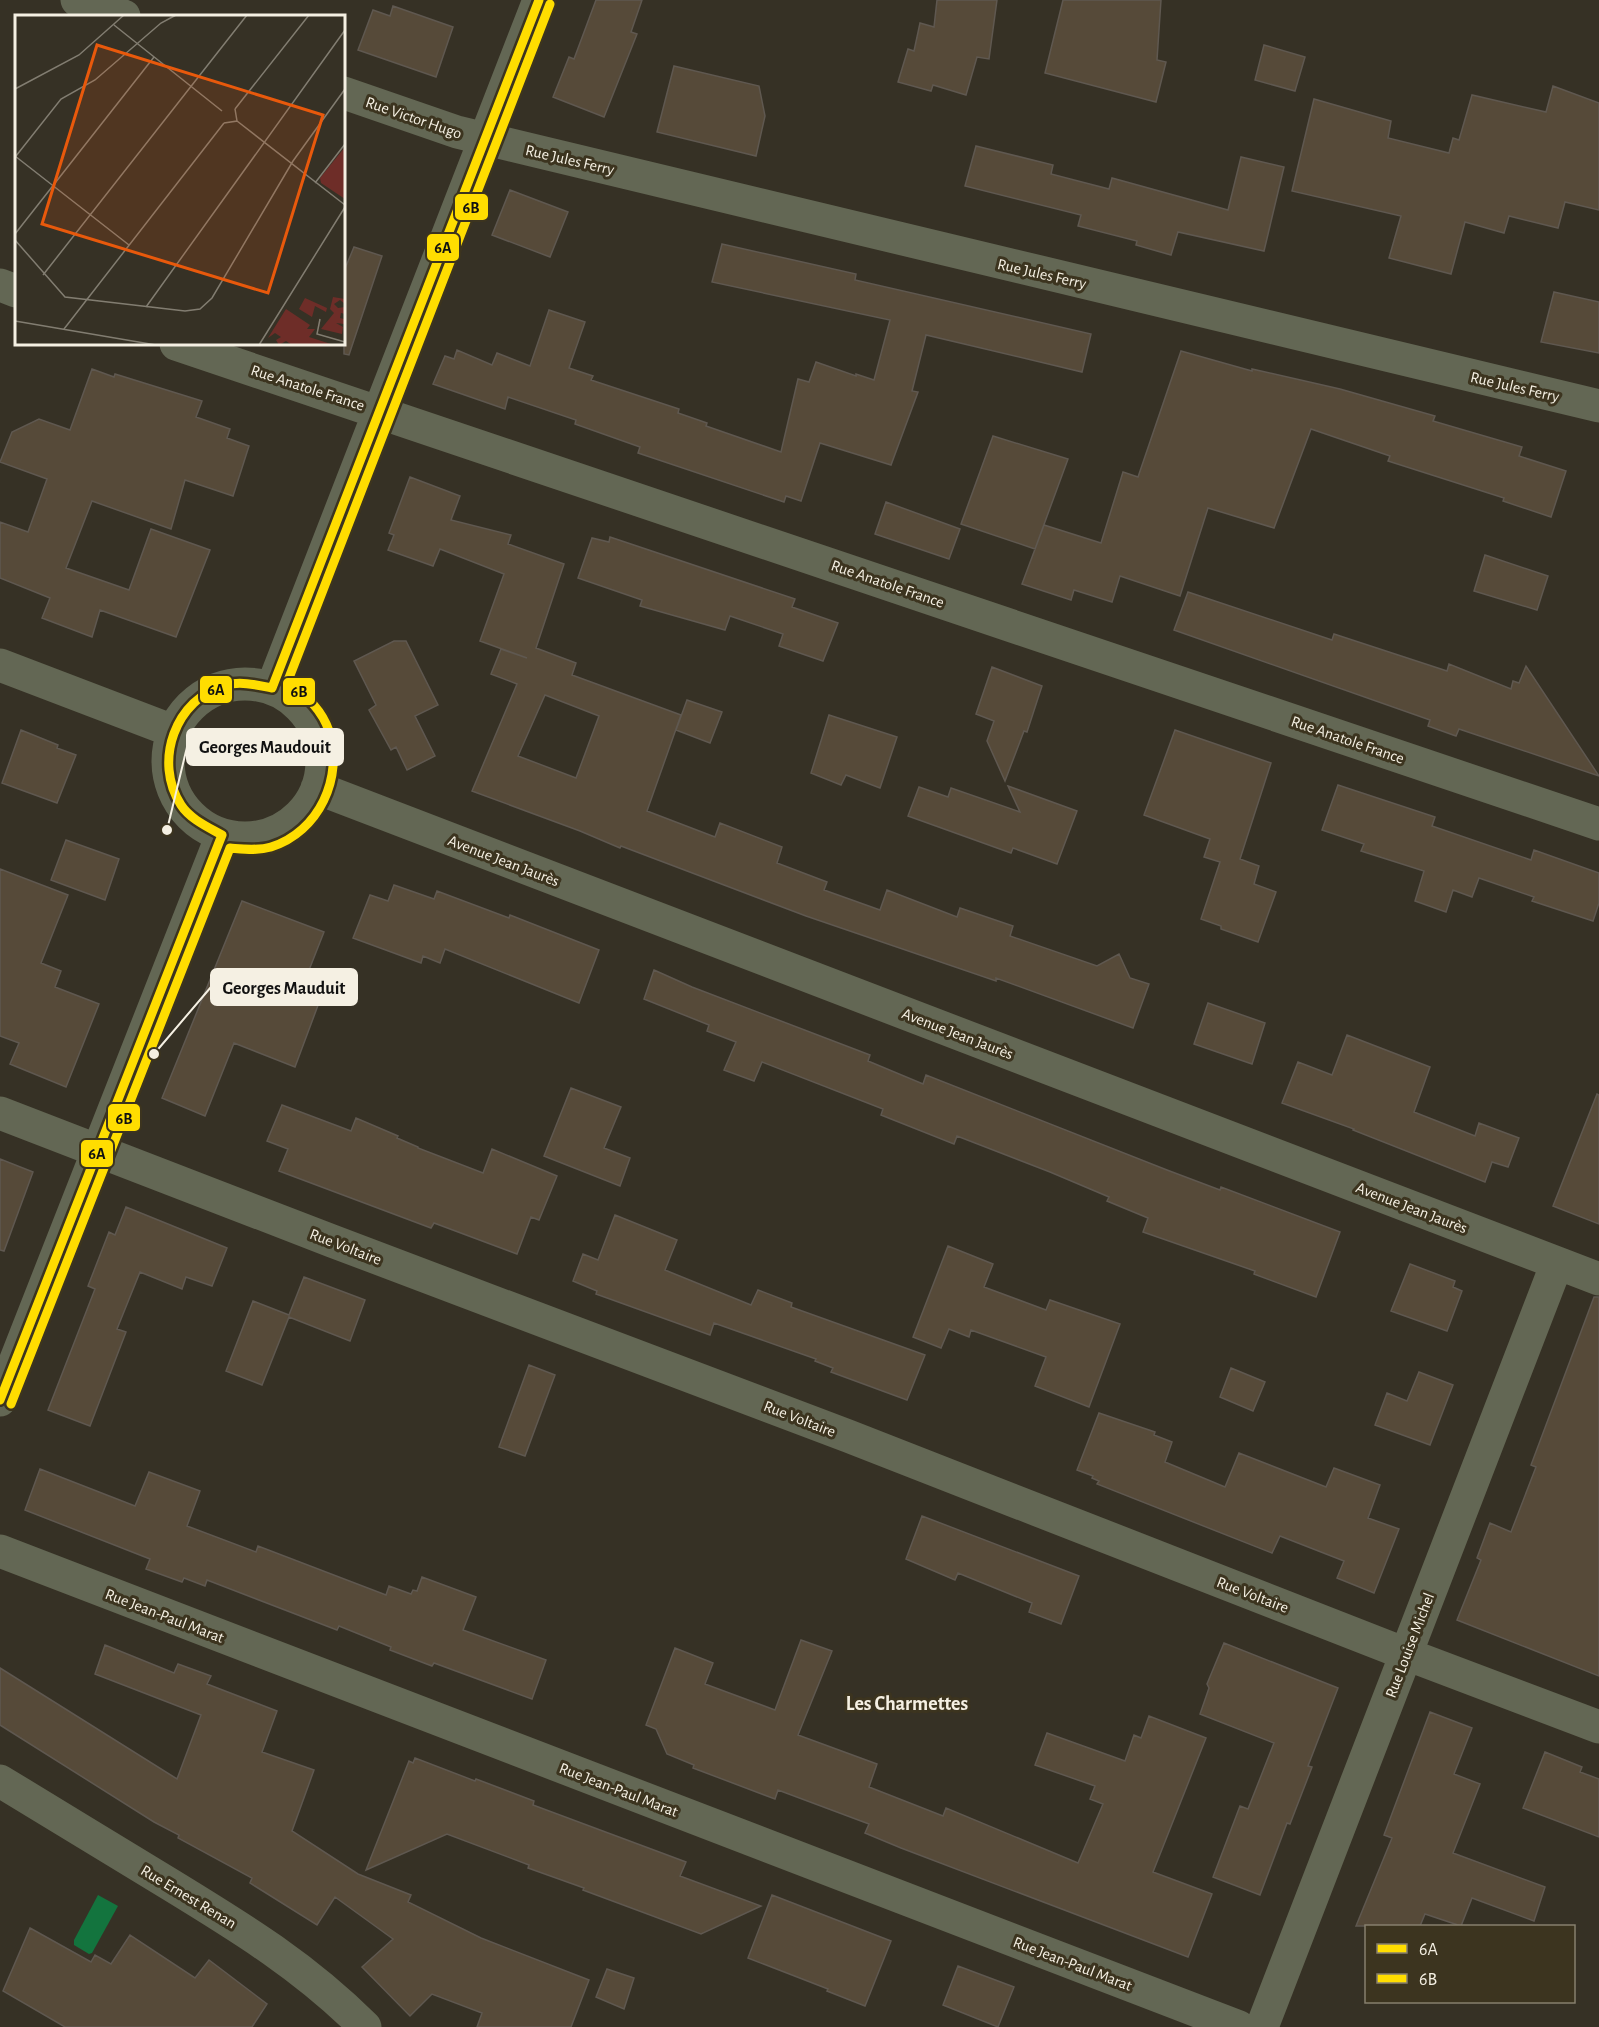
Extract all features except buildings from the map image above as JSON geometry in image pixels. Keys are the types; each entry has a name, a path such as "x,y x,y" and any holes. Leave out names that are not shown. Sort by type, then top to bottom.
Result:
{"street":[{"path":"77,0 121,15"},
{"path":"272,688 540,0"},
{"name":"Rue Victor Hugo","path":"345,93 457,132 486,139"},
{"name":"Rue Jules Ferry","path":"486,139 1599,406"},
{"path":"0,285 15,291"},
{"name":"Rue Anatole France","path":"179,345 1599,824"},
{"path":"0,665 173,731"},
{"path":"249,683 272,688 293,700 310,718 319,740 322,764 317,788 306,808 279,830 268,835 245,838 222,835 199,824 181,805 171,781 167,756 173,731 186,711 203,695 225,686 249,683"},
{"name":"Avenue Jean Jaurès","path":"317,788 1599,1279"},
{"path":"0,1400 222,835"},
{"name":"Rue Voltaire","path":"0,1113 848,1436 1599,1727"},
{"name":"Rue Louise Michel","path":"1262,2027 1557,1263"},
{"name":"Rue Jean-Paul Marat","path":"0,1551 1239,2027"},
{"name":"Rue Ernest Renan","path":"0,1781 287,1958 365,2027"}],"shaded area":[{"path":"98,1895 118,1906 92,1953 89,1954 74,1945 74,1940"}],"transit line":[{"name":"6A","path":"0,1400 222,835 189,814 181,805 173,788 169,770 169,752 174,734 182,717 208,692 237,683 272,688 539,0"},
{"name":"6B","path":"11,1404 230,848 261,849 288,840 302,829 324,801 333,766 333,749 329,731 322,716 312,703 287,683 550,4"}],"place":[{"name":"Georges Maudouit","path":"167,830"},
{"name":"Georges Mauduit","path":"154,1054"}],"district":[{"name":"Les Charmettes","path":"907,1703"}]}
